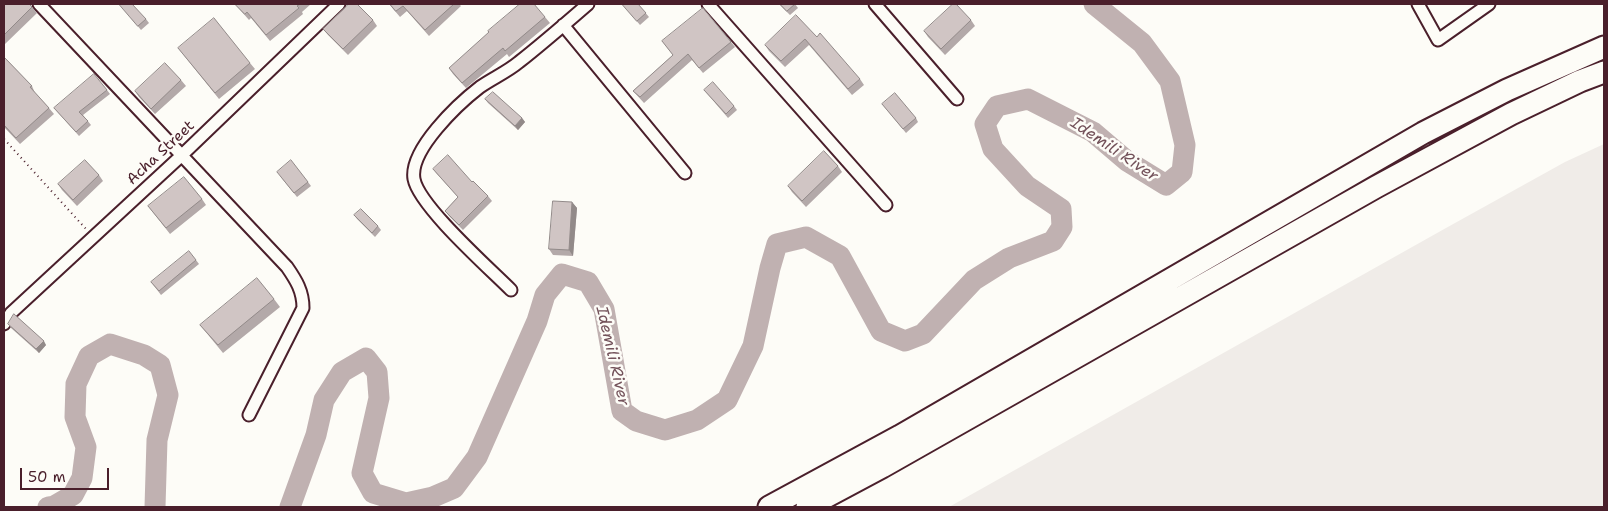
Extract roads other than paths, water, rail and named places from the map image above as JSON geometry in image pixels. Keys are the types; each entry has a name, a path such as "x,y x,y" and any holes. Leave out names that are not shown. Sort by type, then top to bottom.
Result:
{"highway":[{"path":"769,507 908,431 1423,134 1507,90 1604,47"},
{"path":"807,507 1502,118 1580,81 1604,72"}],"street":[{"path":"39,4 287,267 298,283 303,297 303,308 249,415"},
{"name":"Acha Street","path":"4,324 11,313 181,156 340,4"},
{"path":"511,290 438,217 414,180 415,162 439,126 480,88 517,64 588,4"},
{"path":"708,4 886,205"},
{"path":"875,4 957,99"},
{"path":"1418,4 1438,40 1489,4"},
{"path":"563,25 684,173"}],"waterway":[{"name":"Idemili River","path":"290,507 316,435 324,400 342,372 366,358 377,372 379,398 362,473 373,493 406,503 433,497 454,488 477,457 537,321 545,295 562,274 588,282 604,309 622,411 636,421 665,430 697,420 727,400 753,346 777,244 806,237 840,256 881,331 905,341 923,334 974,280 1009,258 1053,241 1062,227 1061,209 1027,186 993,149 985,124 997,106 1028,99 1093,132 1127,161 1166,185 1182,172 1185,145 1170,81 1142,43 1094,4"},
{"name":"Idemili River","path":"48,507 54,506 73,495 82,478 86,447 75,417 76,384 89,356 110,344 144,355 160,365 168,395 157,440 155,507"}]}
